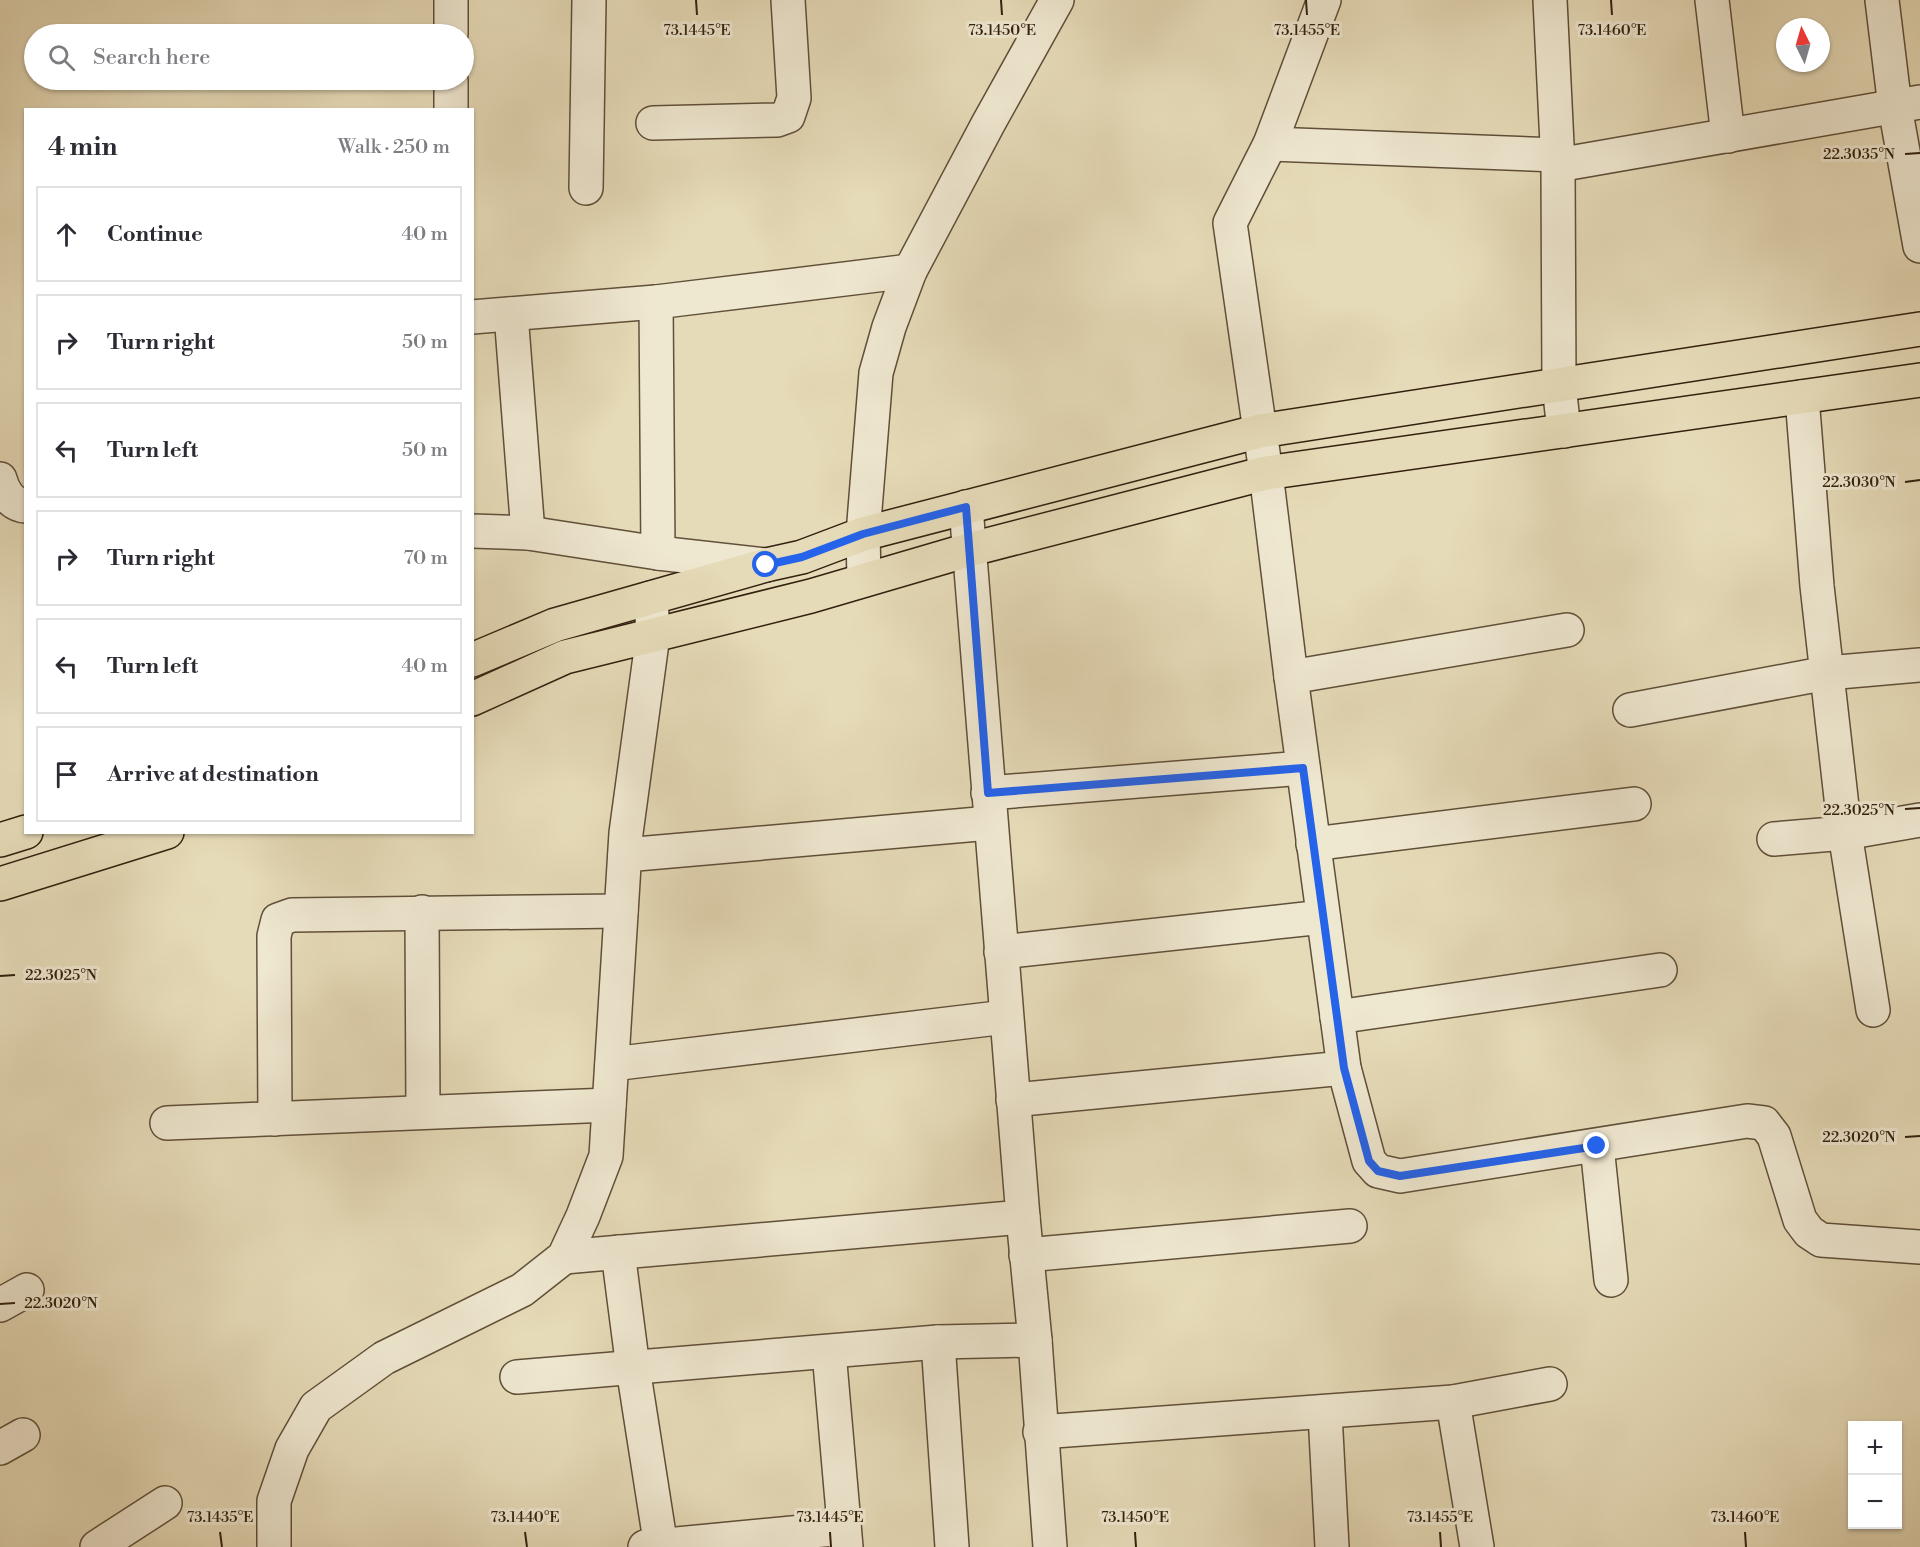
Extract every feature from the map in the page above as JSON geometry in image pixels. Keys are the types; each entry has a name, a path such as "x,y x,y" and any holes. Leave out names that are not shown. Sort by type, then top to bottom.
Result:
{"main road":[{"path":"474,659 555,625 766,565 802,557 863,534 1260,431 1920,329"},
{"path":"474,698 565,657 811,596 968,550 1266,473 1920,380"},
{"path":"0,840 24,833"},
{"path":"0,884 161,834"}],"street":[{"path":"450,0 451,24"},
{"path":"586,188 589,0"},
{"path":"653,123 777,120 788,116 794,98 788,0"},
{"path":"1324,0 1270,144 1230,223 1266,473 1344,1068 1369,1161 1378,1171 1400,1176 1748,1121 1764,1123 1774,1136 1800,1220 1809,1232 1821,1240 1920,1247"},
{"path":"1550,0 1558,160 1559,385 1564,431"},
{"path":"1712,0 1728,136"},
{"path":"1882,0 1907,104 1920,246"},
{"path":"864,580 863,534 876,373 889,327 910,271 1055,2"},
{"path":"451,90 451,108"},
{"path":"1270,144 1558,160 1728,136 1907,104"},
{"path":"474,317 656,302 910,271"},
{"path":"656,302 658,553"},
{"path":"511,314 528,533"},
{"path":"1802,397 1817,586 1845,833 1872,1010"},
{"path":"0,478 3,491 19,506 24,506"},
{"path":"966,507 1050,1547"},
{"path":"474,531 528,533 658,553 766,565"},
{"path":"274,1547 274,1501 292,1449 316,1407 384,1358 522,1290 564,1257 583,1216 606,1156 626,833 653,635 651,598"},
{"path":"1291,677 1567,630"},
{"path":"1630,710 1827,674 1920,665"},
{"path":"625,855 1303,768"},
{"path":"1313,844 1634,804"},
{"path":"1774,839 1845,833 1920,820"},
{"path":"275,1119 274,936 278,920 292,915 621,911"},
{"path":"422,912 423,1112"},
{"path":"1001,952 1323,917"},
{"path":"1337,1017 1660,970"},
{"path":"612,1064 1006,1017"},
{"path":"1013,1100 1344,1068"},
{"path":"167,1123 609,1105"},
{"path":"1597,1146 1611,1280"},
{"path":"564,1257 1023,1217"},
{"path":"1026,1255 1350,1226"},
{"path":"618,1252 655,1546 845,1538 829,1352"},
{"path":"517,1377 938,1342 1035,1340"},
{"path":"938,1342 952,1547"},
{"path":"1040,1432 1453,1402 1550,1384"},
{"path":"1453,1402 1477,1547"},
{"path":"1325,1413 1332,1547"},
{"path":"97,1547 165,1503"}],"route":[{"path":"766,565 802,557 863,534 966,507 988,793 1303,768 1344,1068 1369,1161 1378,1171 1400,1176 1597,1146"}]}
